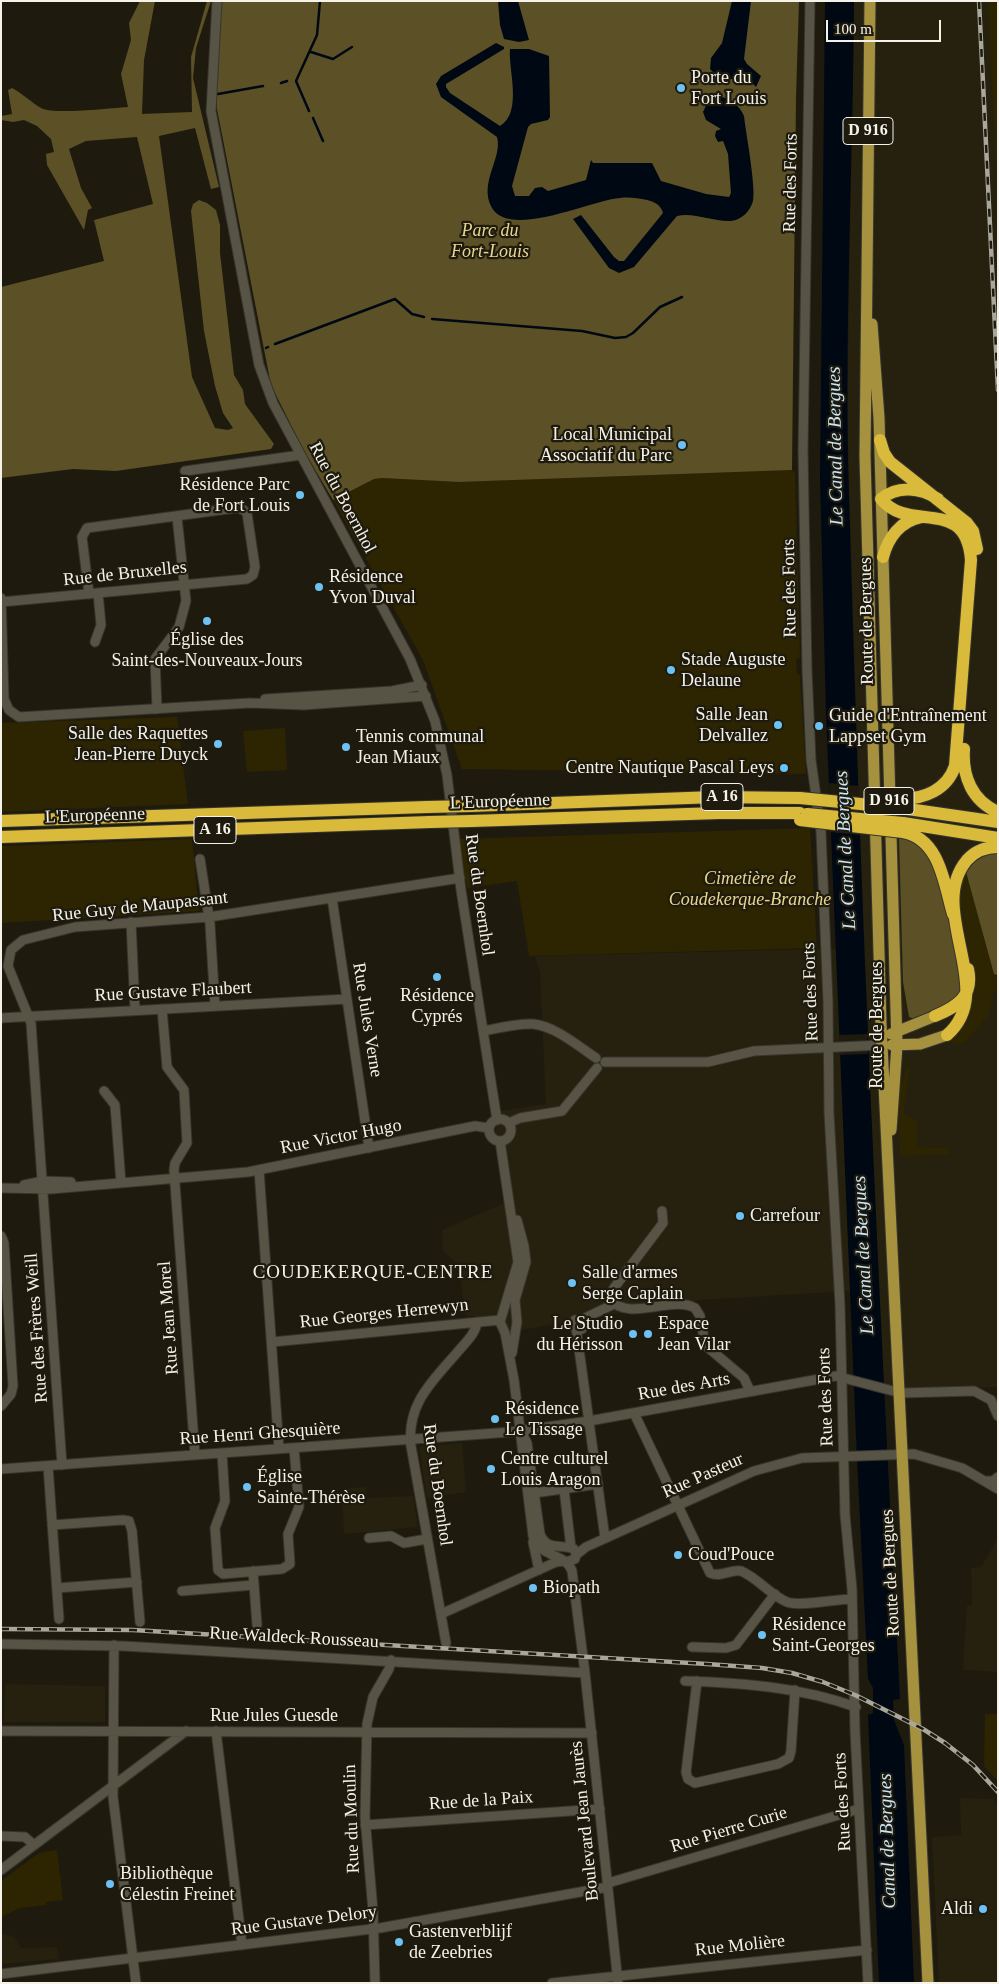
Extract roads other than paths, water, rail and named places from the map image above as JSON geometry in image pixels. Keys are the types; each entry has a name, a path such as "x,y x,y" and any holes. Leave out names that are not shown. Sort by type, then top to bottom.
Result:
{"highway":[{"path":"880,440 884,453 890,462 967,523 973,531 978,568 964,764 967,779 974,793 984,804 998,812"},
{"path":"901,804 919,798 942,786 952,773 956,758 970,553 968,542 960,530 945,520 928,516 908,515 896,511 881,499 891,493 909,490 924,491 938,499"},
{"path":"883,557 889,539 900,527 913,519 928,516"},
{"name":"L'Européenne","path":"1,821 800,794 901,804 998,822"},
{"name":"L'Européenne","path":"1,837 756,812 903,827"},
{"path":"903,827 998,838"},
{"path":"903,827 923,840 938,862 969,972 970,984 964,999 955,1007 935,1016"},
{"path":"947,1035 967,1019 976,1001 978,988 976,968 958,900 957,880 961,868 973,855 983,849 998,847"}],"main road":[{"name":"Route de Bergues","path":"870,1 865,392 876,1045 889,1161 901,1393 898,1453 928,1983"},
{"name":"Route de Bergues","path":"867,260 880,440 897,1030 889,1161"},
{"path":"865,392 873,478 881,499 873,512 867,533"},
{"path":"876,1045 897,1030 935,1016"},
{"path":"876,1045 923,1044 947,1035"}],"street":[{"name":"Rue du Boernhol","path":"217,1 211,93 215,134 259,365 273,403 422,685 426,696 446,767 460,878 497,1120"},
{"name":"Rue des Forts","path":"810,1 803,471 811,760 821,832 828,1002 833,1046 829,1113 847,1378 849,1455 846,1521 852,1599 859,1809 868,1983"},
{"path":"185,471 301,455"},
{"name":"Rue de Bruxelles","path":"1,600 93,594 244,580 251,577 254,570 254,555 248,515 242,509 178,516"},
{"path":"95,642 100,625 82,540 84,532 90,528 178,516 186,601 180,623 154,661 157,709"},
{"path":"1,600 4,659 11,708 27,713 60,714 250,703 304,705 426,696"},
{"path":"250,703 272,698 392,691 422,685"},
{"path":"200,859 209,917 215,1006"},
{"name":"Rue Guy de Maupassant","path":"43,1185 30,1016 8,966 9,954 15,945 26,939 75,927 209,917 460,878"},
{"name":"Rue Jules Verne","path":"332,898 369,1148"},
{"path":"131,922 135,1010"},
{"name":"Rue Gustave Flaubert","path":"1,1018 347,999"},
{"name":"Rue Jean Morel","path":"162,1009 167,1067 180,1082 184,1090 187,1143 175,1163 175,1177 195,1455"},
{"path":"483,1031 522,1024 538,1025 554,1032 596,1058 601,1057 606,1062 710,1062 754,1051 876,1045"},
{"path":"596,1058 593,1063 597,1068"},
{"path":"597,1068 603,1068 606,1062"},
{"path":"509,1123 520,1118 562,1111 597,1068"},
{"path":"104,1091 115,1105 121,1181"},
{"path":"500,1141 492,1138 490,1128 497,1120 504,1120 509,1123"},
{"path":"500,1141 510,1135 509,1123"},
{"name":"Rue Victor Hugo","path":"1,1188 66,1182 198,1176 259,1170 475,1126 490,1128"},
{"path":"500,1141 518,1265 500,1319 504,1329 514,1380 521,1430 520,1443 538,1570"},
{"path":"259,1170 279,1449"},
{"name":"Rue des Frères Weill","path":"43,1185 62,1465"},
{"path":"508,1188 526,1259 524,1274 515,1298 517,1322 512,1352 514,1380"},
{"path":"662,1211 663,1223 612,1289 610,1297 614,1304 624,1309 685,1304 699,1312 705,1345 744,1378 750,1391"},
{"path":"1,1236 4,1243 13,1386 12,1392 1,1406"},
{"path":"576,1330 582,1329 585,1318 614,1304"},
{"path":"500,1319 507,1313 515,1316"},
{"name":"Rue Georges Herrewyn","path":"272,1342 500,1319"},
{"path":"575,1320 606,1538"},
{"name":"Rue du Boernhol","path":"446,1644 411,1439 411,1419 418,1400 472,1335 478,1322"},
{"path":"504,1329 510,1330 515,1327"},
{"name":"Rue des Arts","path":"521,1430 589,1421 833,1377 847,1378"},
{"path":"847,1378 901,1393 971,1390 988,1397 994,1405 998,1416"},
{"path":"634,1413 708,1570 716,1575 735,1570 741,1571 792,1603 852,1599"},
{"path":"521,1430 526,1441 541,1538 551,1546 572,1552"},
{"name":"Rue Henri Ghesquière","path":"1,1469 521,1430"},
{"path":"222,1453 225,1502 214,1528 218,1570 223,1574 282,1569 290,1564 288,1534 299,1508 294,1448"},
{"name":"Rue Pasteur","path":"564,1561 573,1562 572,1552 749,1473 802,1458 898,1453 958,1466 998,1489"},
{"path":"48,1466 59,1619"},
{"path":"986,1482 993,1481 998,1477"},
{"path":"534,1494 598,1484"},
{"name":"Boulevard Jean Jaurès","path":"564,1489 584,1641 583,1657"},
{"path":"52,1525 129,1521 132,1530 140,1622"},
{"path":"532,1534 541,1550 564,1561"},
{"path":"369,1538 393,1536 404,1543 427,1539"},
{"path":"564,1561 561,1553 572,1552"},
{"path":"441,1614 538,1570 564,1561"},
{"name":"Boulevard Jean Jaurès","path":"564,1561 572,1571 592,1733 618,1979"},
{"path":"253,1571 257,1625"},
{"path":"57,1588 136,1582"},
{"path":"182,1591 254,1585"},
{"path":"692,1647 726,1648 736,1645 775,1594"},
{"name":"Rue Waldeck Rousseau","path":"1,1644 114,1645 585,1673"},
{"path":"114,1645 113,1786 136,1983"},
{"name":"Rue du Moulin","path":"375,1983 366,1825 367,1732 373,1697 389,1669 391,1660"},
{"path":"685,1681 767,1685 795,1690 856,1707"},
{"path":"697,1681 686,1772 688,1779 700,1784 768,1767 789,1758 792,1751 795,1690"},
{"path":"1,1731 186,1731"},
{"name":"Rue Jules Guesde","path":"1,1870 186,1731 592,1733"},
{"path":"216,1732 242,1945"},
{"name":"Rue de la Paix","path":"366,1825 600,1809"},
{"name":"Rue Pierre Curie","path":"608,1885 859,1809"},
{"path":"1,1836 25,1838 34,1845"},
{"name":"Rue Gustave Delory","path":"1,1974 373,1929 608,1885"},
{"name":"Rue Molière","path":"552,1983 618,1979 867,1950"}],"water":[{"path":"498,1 518,1 529,40 519,42 504,39 500,25"},
{"path":"732,1 751,1 744,59 761,76 756,87 744,75 734,74 734,79 720,79 710,69 711,58 722,43"},
{"path":"825,1 854,1 848,311 848,435 853,647 871,1098 900,1699 893,1700 894,1720 904,1745 914,1983 879,1983 868,1715 873,1713 873,1688 868,1679 857,1460 826,714 820,477"},
{"path":"496,43 504,47 504,49 446,84 446,87 450,93 500,126 507,119 513,101 510,49 529,49 549,56 550,117 548,120 531,124 528,127 512,186 515,196 529,196 535,188 542,187 548,191 586,180 591,160 593,163 652,163 661,181 706,194 729,197 731,193 728,154 723,141 718,142 715,136 716,131 721,129 706,120 703,112 709,99 720,97 738,106 744,116 754,194 750,208 742,217 731,221 690,215 677,216 634,267 619,273 609,268 573,219 581,215 614,257 619,261 624,261 663,213 661,208 655,203 637,198 620,198 533,219 516,220 502,217 492,208 488,199 489,180 497,153 497,137 441,97 436,84 441,76"}],"waterway":[{"path":"309,111 296,81 317,35 320,1"},
{"path":"311,52 333,59 352,47"},
{"path":"281,83 287,81"},
{"path":"218,94 263,86"},
{"path":"313,118 323,141"},
{"path":"432,319 582,331 615,338 626,337 633,333 660,307 682,297"},
{"path":"275,344 395,299 412,314 424,317"}],"railway":[{"path":"979,1 998,390"},
{"path":"1,1629 133,1630 762,1668 792,1673 823,1682 855,1695 923,1729 973,1765 998,1792"}],"place":[{"name":"Porte du Fort Louis","path":"681,88"},
{"name":"Local Municipal Associatif du Parc","path":"682,445"},
{"name":"Résidence Parc de Fort Louis","path":"300,495"},
{"name":"Résidence Yvon Duval","path":"319,587"},
{"name":"Église des Saint-des-Nouveaux-Jours","path":"207,621"},
{"name":"Stade Auguste Delaune","path":"671,670"},
{"name":"Salle Jean Delvallez","path":"778,725"},
{"name":"Guide d'Entraînement Lappset Gym","path":"819,726"},
{"name":"Salle des Raquettes Jean-Pierre Duyck","path":"218,744"},
{"name":"Tennis communal Jean Miaux","path":"346,747"},
{"name":"Centre Nautique Pascal Leys","path":"784,768"},
{"name":"Résidence Cyprés","path":"437,977"},
{"name":"Carrefour","path":"740,1216"},
{"name":"Salle d'armes Serge Caplain","path":"572,1283"},
{"name":"Le Studio du Hérisson","path":"633,1334"},
{"name":"Espace Jean Vilar","path":"648,1334"},
{"name":"Résidence Le Tissage","path":"495,1419"},
{"name":"Centre culturel Louis Aragon","path":"491,1469"},
{"name":"Église Sainte-Thérèse","path":"247,1487"},
{"name":"Coud'Pouce","path":"678,1555"},
{"name":"Biopath","path":"533,1588"},
{"name":"Résidence Saint-Georges","path":"762,1635"},
{"name":"Bibliothèque Célestin Freinet","path":"110,1884"},
{"name":"Aldi","path":"983,1909"},
{"name":"Gastenverblijf de Zeebries","path":"399,1942"}],"district":[{"name":"COUDEKERQUE-CENTRE","path":"373,1273"}],"park label":[{"name":"Parc du Fort-Louis","path":"490,241"},
{"name":"Cimetière de Coudekerque-Branche","path":"750,890"}],"water label":[{"name":"Le Canal de Bergues","path":"836,446"},
{"name":"Le Canal de Bergues","path":"846,850"},
{"name":"Le Canal de Bergues","path":"864,1255"},
{"name":"Canal de Bergues","path":"888,1841"}]}
